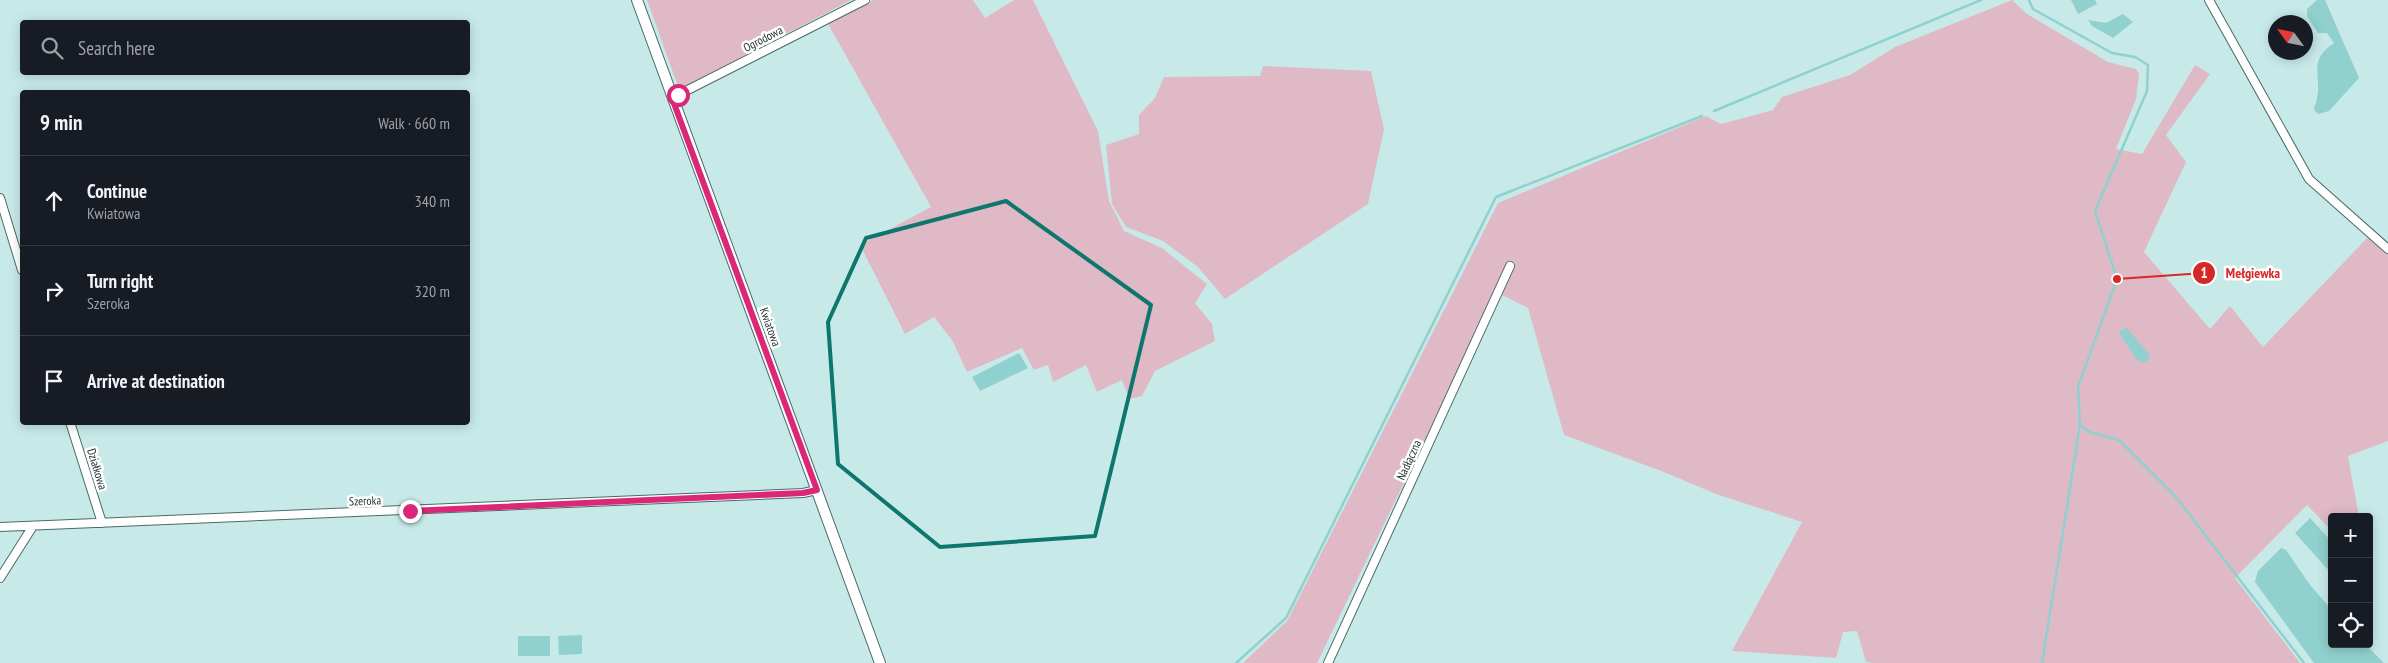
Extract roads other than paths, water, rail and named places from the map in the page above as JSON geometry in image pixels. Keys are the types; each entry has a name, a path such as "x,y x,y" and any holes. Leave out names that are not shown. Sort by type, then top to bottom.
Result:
{"street":[{"name":"Kwiatowa","path":"637,0 880,663"},
{"name":"Ogrodowa","path":"672,98 865,0"},
{"path":"2209,0 2310,179 2388,249"},
{"path":"0,198 20,263"},
{"name":"Nadłączna","path":"1328,663 1510,266"},
{"name":"Działkowa","path":"71,425 102,523"},
{"name":"Szeroka","path":"0,527 606,503 803,493 817,490"},
{"path":"0,578 33,526"}],"water":[{"path":"2071,0 2095,0 2097,4 2078,14"},
{"path":"2317,0 2325,0 2359,78 2329,111 2318,114 2314,107 2318,89 2318,62 2326,50 2334,43 2327,33 2318,33 2313,25 2313,15 2307,15 2307,9"},
{"path":"2123,14 2133,22 2113,38 2092,26 2088,20 2106,23"},
{"path":"2127,328 2148,353 2150,358 2144,363 2137,360 2119,333 2122,329"},
{"path":"1019,353 1028,368 980,391 972,377"},
{"path":"2310,518 2328,538 2328,570 2295,533"},
{"path":"2281,548 2286,550 2310,585 2328,605 2328,648 2369,648 2384,663 2314,663 2255,582 2258,571"},
{"path":"582,635 582,654 559,655 558,636"},
{"path":"518,636 550,636 550,656 518,656"}],"waterway":[{"path":"1714,111 1981,0"},
{"path":"2029,0 2033,9 2112,53 2135,57 2148,65 2147,91 2095,211 2117,279 2078,387 2080,425 2089,432 2119,440 2175,496 2304,663"},
{"path":"1236,663 1286,618 1496,197 1702,116"},
{"path":"2042,663 2080,425"}],"place":[{"name":"Mełgiewka","path":"2117,279"}]}
